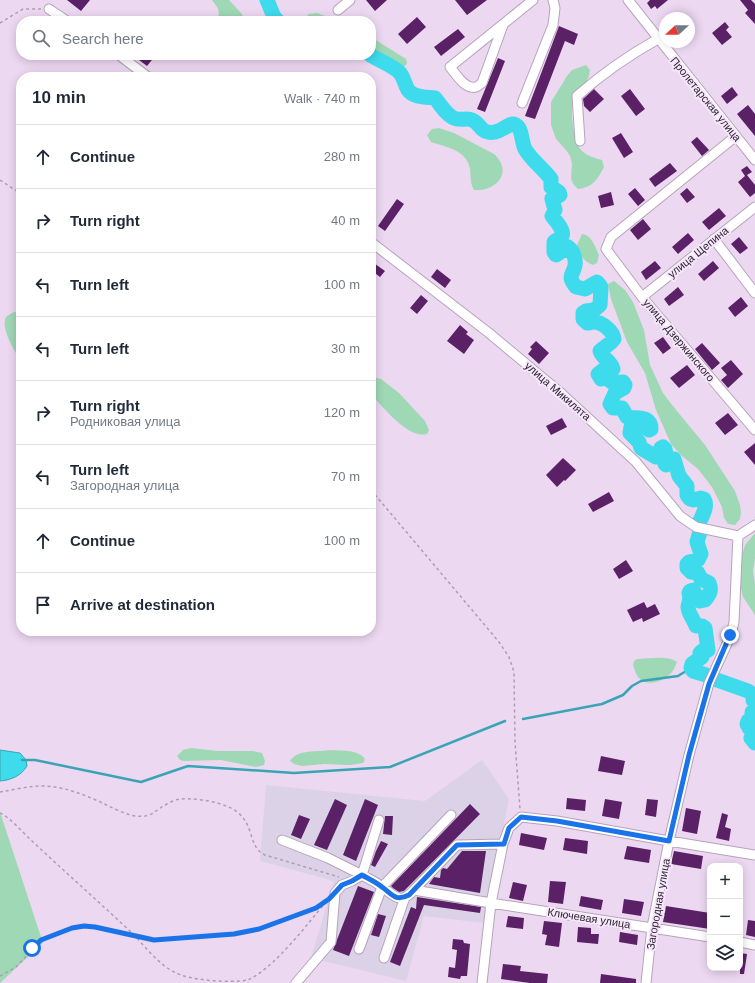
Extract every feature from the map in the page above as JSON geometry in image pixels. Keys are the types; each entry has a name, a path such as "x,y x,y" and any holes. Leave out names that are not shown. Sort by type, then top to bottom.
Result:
{"street":[{"path":"338,10 350,0"},
{"path":"503,24 482,83 476,87 470,86 463,82 450,67 503,24 533,0"},
{"path":"522,103 553,25 555,8 553,0"},
{"name":"Пролетарская улица","path":"628,0 755,160"},
{"path":"49,9 60,16"},
{"path":"580,141 577,96 633,53 658,39"},
{"path":"126,60 141,72"},
{"name":"улица Дзержинского","path":"736,136 611,237 606,249 642,297 755,430"},
{"name":"улица Щепина","path":"642,297 755,207"},
{"path":"714,239 755,293"},
{"name":"улица Микилята","path":"376,246 489,333 562,394 636,462 680,516 696,527 738,536"},
{"path":"738,536 755,524"},
{"name":"Загородная улица","path":"646,983 652,927 669,841 689,755 709,684 734,622 738,536"},
{"path":"359,949 382,887 451,815"},
{"path":"482,983 491,903 504,844 509,828 521,817 557,821 755,855"},
{"path":"296,983 330,942 335,893 342,885 362,875 379,820"},
{"path":"282,840 328,858 362,875 382,887 392,896 405,898"},
{"path":"384,958 405,898 457,845 504,844"},
{"name":"Ключевая улица","path":"414,890 707,936"},
{"path":"743,943 755,945"}],"path":[{"path":"0,23 23,9 49,9"},
{"path":"0,180 16,191"},
{"path":"376,496 499,642 509,658 514,672 515,742 521,817"},
{"path":"0,792 41,786 58,788 84,795 135,816 146,816 154,813 168,803 180,799 201,800 226,806 241,814 247,821 253,837 254,845 258,852 265,856 352,881"},
{"path":"0,813 132,934 159,961 174,972 191,978 206,981 237,983 258,974 274,961 295,939 329,899 316,908 259,929 234,934 154,940 132,934 95,927 72,928 41,940 16,966 0,976"}],"shaded area":[{"path":"482,760 509,799 484,923 424,916 406,981 311,958 334,881 260,861 266,785 425,801"}],"green space":[{"path":"212,0 229,0 243,16 218,16 216,5"},
{"path":"317,13 325,16 307,16 309,14"},
{"path":"376,40 406,59 407,63 402,68 394,65 389,58 376,51"},
{"path":"586,65 590,70 589,75 574,100 572,111 573,126 579,147 582,151 589,156 602,160 604,167 591,185 578,189 573,184 571,178 572,164 570,156 556,139 551,125 551,102 572,70"},
{"path":"439,128 454,133 494,154 500,161 502,168 500,180 489,188 474,190 471,182 470,169 465,157 455,150 431,142 427,135 432,129"},
{"path":"582,234 591,239 599,255 597,263 593,265 584,260 578,249 577,245"},
{"path":"614,281 625,290 633,302 644,330 650,365 663,393 705,445 735,491 741,512 740,519 735,525 728,524 724,518 722,507 712,487 698,469 682,456 671,444 656,410 645,373 627,342 611,299 608,284"},
{"path":"16,312 16,354 9,340 5,327 6,317"},
{"path":"376,378 381,379 399,393 425,421 429,430 427,434 413,432 392,416 376,400"},
{"path":"755,533 755,558 753,570 755,585 755,615 743,597 741,589 741,559 745,545"},
{"path":"663,658 677,662 673,671 668,676 660,681 648,683 640,679 637,675 633,665 634,661 637,659"},
{"path":"191,748 218,751 253,751 262,753 265,761 264,765 256,767 221,760 180,760 177,756 183,750"},
{"path":"331,750 354,752 365,759 363,763 350,765 324,764 302,766 294,764 290,761 298,754"},
{"path":"0,812 43,943 0,983"}],"water":[{"path":"0,750 20,753 26,760 27,766 15,777 0,781"}],"building":[{"path":"67,0 90,0 81,11"},
{"path":"366,0 387,0 375,11"},
{"path":"455,0 487,0 467,15"},
{"path":"650,0 668,0 657,9 655,6 651,9 647,3"},
{"path":"740,0 751,0 755,4 755,24 745,13 748,10"},
{"path":"417,17 426,27 407,44 398,34"},
{"path":"725,22 729,27 726,30 732,37 722,45 712,33"},
{"path":"559,26 578,34 574,45 565,41 535,119 525,116"},
{"path":"458,29 465,37 441,56 434,47"},
{"path":"498,58 505,61 485,112 477,109"},
{"path":"139,60 152,60 147,66"},
{"path":"732,87 738,95 727,104 721,96"},
{"path":"594,89 604,99 590,112 584,106 583,99"},
{"path":"630,89 645,109 636,116 621,96"},
{"path":"748,105 755,114 755,136 737,114"},
{"path":"621,133 633,152 624,158 612,138"},
{"path":"697,137 709,150 702,156 691,142"},
{"path":"670,163 677,171 655,187 649,179"},
{"path":"747,166 752,172 747,175 755,185 755,193 750,197 738,182 745,176 741,170"},
{"path":"635,188 645,200 638,206 628,194"},
{"path":"687,188 695,197 687,203 680,194"},
{"path":"611,192 614,205 601,208 598,196"},
{"path":"397,199 404,204 385,231 378,226"},
{"path":"719,208 726,216 709,230 702,222"},
{"path":"643,219 651,229 638,240 630,230"},
{"path":"688,233 694,240 678,254 672,247"},
{"path":"739,237 748,248 740,254 731,244"},
{"path":"655,261 661,268 646,280 641,272"},
{"path":"713,261 719,268 704,281 698,274"},
{"path":"376,265 385,271 380,277 376,274"},
{"path":"437,269 451,280 445,288 431,277"},
{"path":"678,287 684,295 669,306 664,299"},
{"path":"421,295 428,301 417,314 410,308"},
{"path":"741,297 748,306 735,317 728,308"},
{"path":"460,325 468,332 466,334 474,340 464,354 447,341"},
{"path":"663,337 671,348 663,354 654,343"},
{"path":"536,341 549,353 539,364 528,354 532,349 530,347"},
{"path":"702,343 720,363 712,370 695,349"},
{"path":"731,360 743,374 728,388 721,380 727,375 721,368"},
{"path":"687,365 695,375 679,388 670,378"},
{"path":"728,413 738,425 725,435 715,423"},
{"path":"562,418 567,427 551,435 546,426"},
{"path":"755,443 755,465 744,452"},
{"path":"563,458 576,470 557,487 546,475"},
{"path":"609,492 614,501 593,512 588,504"},
{"path":"626,560 633,571 619,579 613,569"},
{"path":"644,602 647,608 655,604 660,614 643,622 642,618 633,622 627,610"},
{"path":"601,756 625,761 622,775 598,771"},
{"path":"567,798 586,800 585,811 566,809"},
{"path":"335,799 347,805 327,850 314,845"},
{"path":"365,799 378,805 356,861 343,855"},
{"path":"605,799 622,802 619,819 602,816"},
{"path":"647,799 658,800 656,817 645,815"},
{"path":"470,804 480,814 404,891 399,892 393,888 391,886"},
{"path":"686,808 701,811 697,834 682,831"},
{"path":"722,813 728,815 725,827 731,829 729,841 716,838"},
{"path":"299,815 310,819 301,839 291,835"},
{"path":"385,816 393,816 392,835 383,834"},
{"path":"521,833 547,838 544,850 519,845"},
{"path":"565,838 588,841 587,854 563,850"},
{"path":"381,841 388,844 375,867 371,865"},
{"path":"627,846 651,850 649,863 624,859"},
{"path":"462,851 486,851 480,893 429,884 434,877 440,878 441,870 443,868 447,869"},
{"path":"674,851 703,856 701,869 671,864"},
{"path":"550,881 566,882 563,904 548,902"},
{"path":"513,882 527,885 523,901 509,898"},
{"path":"358,886 374,892 349,956 333,950"},
{"path":"581,896 603,900 601,910 579,906"},
{"path":"417,897 481,907 480,913 424,905 400,966 390,962 411,907 416,909"},
{"path":"624,899 644,902 641,916 622,913"},
{"path":"666,906 707,913 707,929 663,922"},
{"path":"378,914 386,916 379,937 371,935"},
{"path":"508,916 524,918 523,929 506,927"},
{"path":"748,920 755,921 755,937 746,935"},
{"path":"544,921 562,923 559,947 545,945 547,935 542,934"},
{"path":"578,927 591,928 591,934 599,934 598,944 577,942"},
{"path":"620,932 638,935 637,945 619,942"},
{"path":"453,939 463,940 464,943 470,944 467,976 461,976 460,979 448,977 449,967 455,968 457,950 452,949"},
{"path":"743,953 747,954 744,974 740,974 740,971 743,971"},
{"path":"503,964 521,966 520,971 548,974 547,983 530,983 501,979"},
{"path":"601,974 636,979 636,983 600,983"}],"waterway":[{"path":"267,0 274,16"},
{"path":"376,58 397,70 411,93 420,97 435,98 447,113 454,118 472,120 486,132 497,131 512,124 519,128 525,149 545,171 551,179 551,187 559,192 560,195 552,199 555,210 552,216 563,234 554,242 554,252 556,255 568,247 572,251 575,266 571,278 576,287 585,289 597,282 601,287 600,305 594,310 583,313 583,319 587,323 597,322 604,325 612,333 614,339 600,351 613,369 608,371 603,370 598,374 601,379 606,378 613,383 623,382 625,385 624,388 615,393 610,404 613,408 622,408 627,417 643,418 649,422 651,429 649,430 643,426 631,427 630,433 639,442 641,448 656,457 658,457 661,448 663,447 665,449 666,465 674,459 679,476 687,486 687,495 693,500 701,498 704,499 704,513 700,521"},
{"path":"700,532 697,542 701,554 698,560 689,562 687,564 687,568 691,572 698,573 701,579 709,583 710,590 705,600 700,601 693,590 690,591 688,607 696,626 702,626 705,628 708,650 700,653 702,657 692,664 691,668 693,671 706,675"},
{"path":"523,719 602,704 623,695 632,686 641,681 678,676 691,668"},
{"path":"717,680 748,691 753,695 753,700 755,701"},
{"path":"755,712 752,712 752,719 748,721 747,724 749,728 755,728"},
{"path":"22,760 35,760 141,782 188,766 294,773 390,767 505,721"},
{"path":"755,736 752,736 751,738 755,743"}],"route":[{"path":"32,948 41,940 72,928 84,926 132,934 154,940 191,936 234,934 259,929 316,908 329,899 342,885 362,875 382,887 392,896 405,898 457,845 504,844 509,828 521,817 557,821 669,841 689,755 709,684 730,635"}]}
